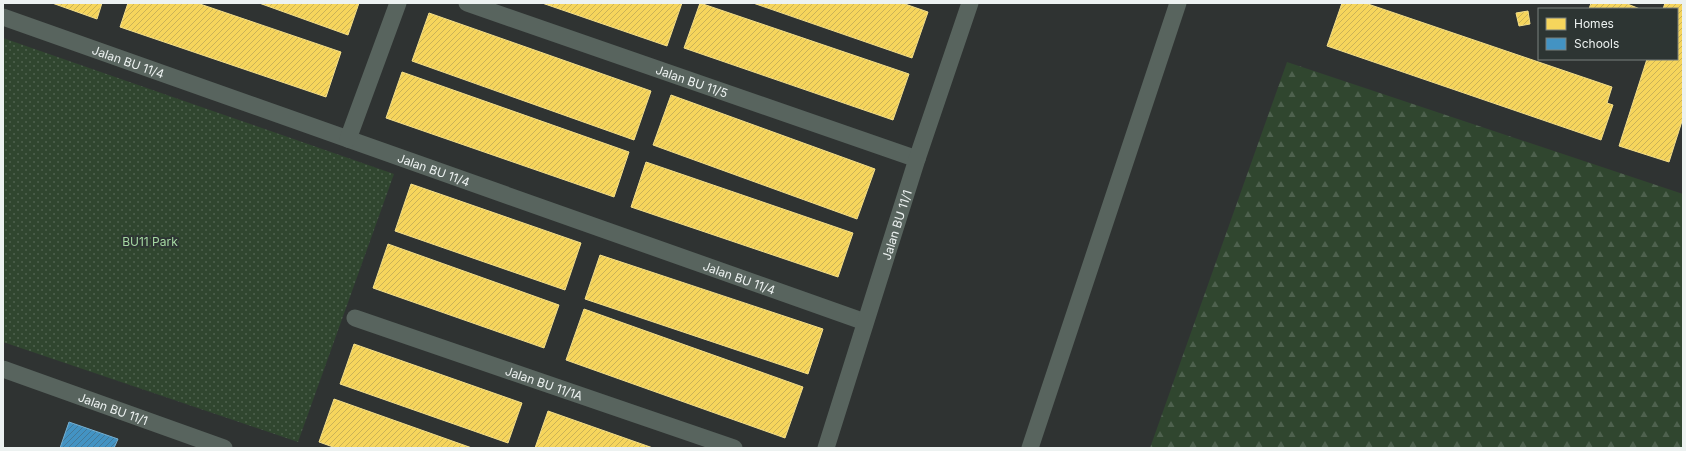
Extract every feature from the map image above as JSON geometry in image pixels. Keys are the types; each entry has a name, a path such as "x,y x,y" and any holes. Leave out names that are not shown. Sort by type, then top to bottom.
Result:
{"street":[{"path":"348,139 398,3"},
{"name":"Jalan BU 11/5","path":"467,3 917,159"},
{"name":"Jalan BU 11/1","path":"826,448 917,159 970,3"},
{"path":"1030,448 1178,3"},
{"name":"Jalan BU 11/4","path":"3,17 865,322"},
{"name":"Jalan BU 11/1A","path":"355,318 734,448"},
{"name":"Jalan BU 11/1","path":"3,369 224,448"}],"green space":[{"name":"BU11 Park","path":"3,38 394,174 298,442 3,342"},
{"path":"1287,62 1683,194 1683,448 1150,448"}],"building: Homes":[{"path":"52,3 102,3 97,19"},
{"path":"128,3 197,3 341,52 326,97 120,27"},
{"path":"259,3 359,3 348,35"},
{"path":"542,3 682,3 667,46"},
{"path":"700,3 909,74 893,120 684,48"},
{"path":"753,3 902,3 928,12 912,58"},
{"path":"1342,3 1365,3 1612,87 1607,103 1613,105 1601,140 1327,46"},
{"path":"1591,3 1625,3 1638,8 1589,8"},
{"path":"1665,3 1683,3 1683,118 1669,162 1619,146 1647,60 1678,60 1678,8 1663,8"},
{"path":"1528,11 1530,24 1519,26 1516,13"},
{"path":"429,13 651,91 634,140 412,61"},
{"path":"402,72 629,152 614,197 386,118"},
{"path":"671,95 875,169 857,219 653,145"},
{"path":"646,162 853,233 838,277 631,207"},
{"path":"411,184 581,243 565,290 395,231"},
{"path":"388,244 559,305 544,348 373,288"},
{"path":"600,255 823,329 808,374 585,299"},
{"path":"584,309 803,387 785,438 566,360"},
{"path":"354,344 522,403 508,443 340,384"},
{"path":"334,399 472,448 336,448 319,442"},
{"path":"548,411 653,448 535,448"}],"building: Schools":[{"path":"69,422 118,439 114,448 60,448"}]}
